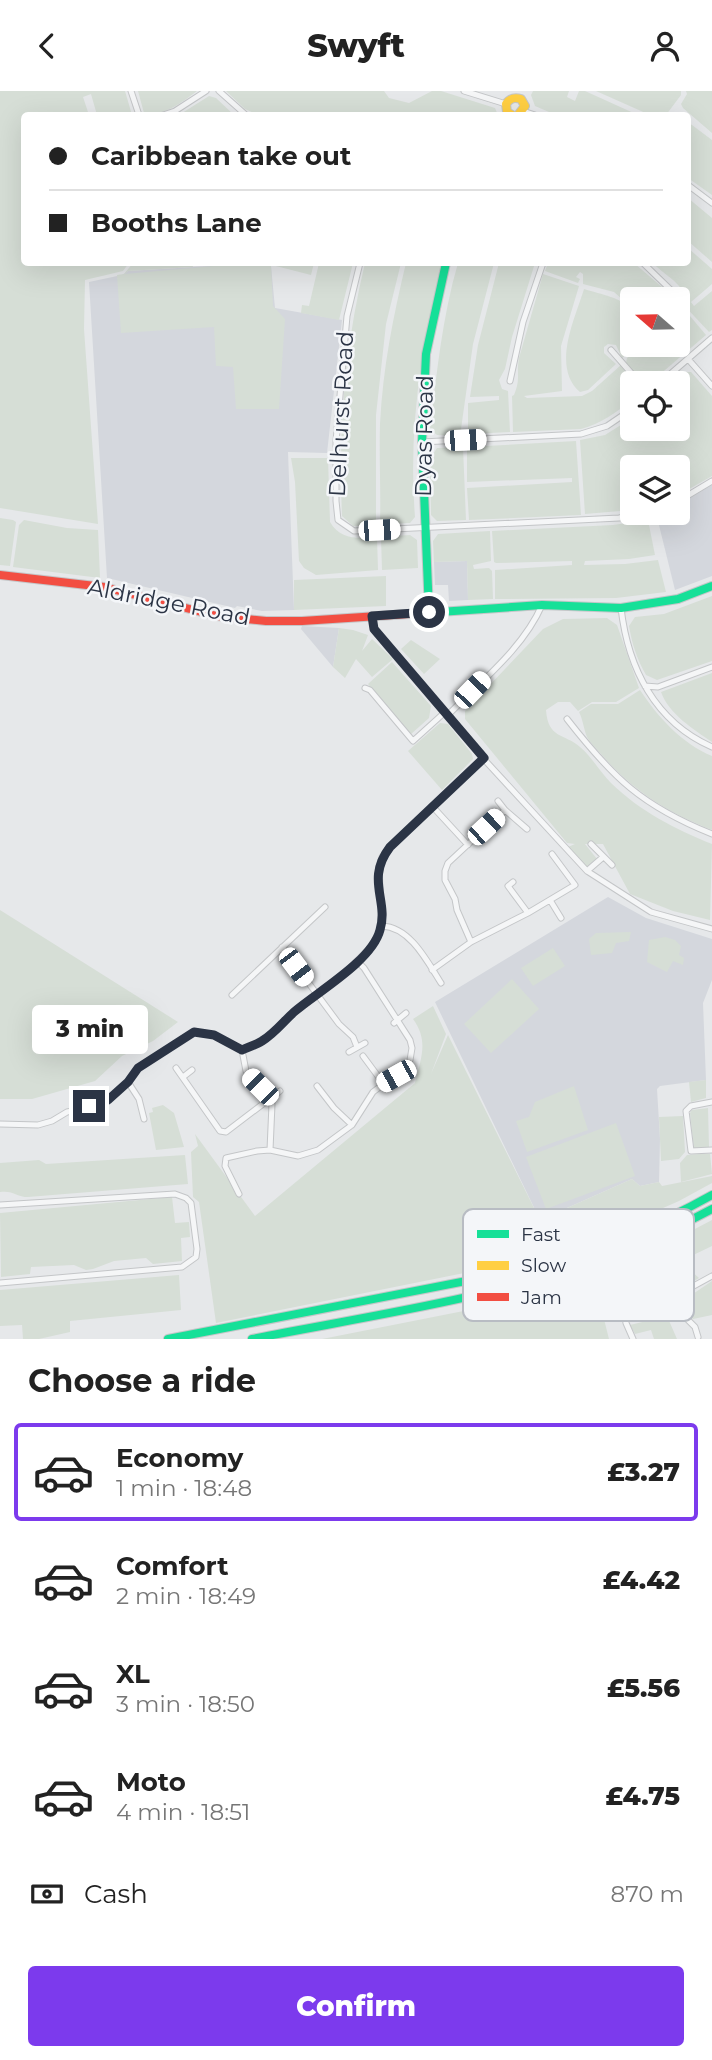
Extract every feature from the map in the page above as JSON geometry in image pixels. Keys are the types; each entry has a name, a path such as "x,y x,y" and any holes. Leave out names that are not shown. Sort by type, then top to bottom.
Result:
{"main road":[{"path":"507,112 506,104 512,98 523,95"},
{"name":"Dyas Road","path":"429,612 422,442 426,354 445,266"},
{"name":"Aldridge Road","path":"0,575 104,587 238,619 302,621 541,605 621,608 678,599 712,586"},
{"path":"684,1209 712,1195"},
{"path":"168,1339 463,1282"},
{"path":"252,1339 463,1299"}],"street":[{"path":"131,91 138,112"},
{"path":"172,112 206,91"},
{"path":"219,91 243,112"},
{"path":"464,91 506,104"},
{"path":"691,187 712,204"},
{"name":"Delhurst Road","path":"359,266 347,316 342,364 336,441 338,520 354,531 424,528"},
{"path":"510,381 523,321 542,266"},
{"path":"646,266 667,287"},
{"path":"674,371 712,338"},
{"path":"611,350 629,371"},
{"path":"688,359 712,386"},
{"path":"422,442 581,434 607,426 620,417"},
{"path":"690,494 712,481"},
{"path":"424,528 620,518"},
{"path":"365,688 370,690 413,741 446,715 515,646 528,631 541,605"},
{"path":"621,608 632,661 645,686 679,729 712,747"},
{"path":"372,616 374,629 446,715 587,871 652,912 712,929"},
{"path":"645,686 659,687 712,667"},
{"path":"566,719 599,761 627,787 673,817 712,834"},
{"path":"0,1124 38,1125 67,1112 96,1106 108,1100 128,1082 138,1068 194,1032 214,1035 242,1050 262,1042 357,961 379,935 382,926 378,883 382,857 484,758"},
{"path":"498,801 527,829"},
{"path":"432,806 468,845"},
{"path":"471,941 455,899 447,887 445,871 448,863 505,810"},
{"path":"591,844 612,865"},
{"path":"432,969 471,941 528,913 575,885 552,854"},
{"path":"587,871 602,857"},
{"path":"508,886 528,913"},
{"path":"550,900 561,918"},
{"path":"232,995 325,907"},
{"path":"318,914 322,920"},
{"path":"382,926 392,926 409,937 441,983"},
{"path":"282,947 339,1024 353,1037 357,1047"},
{"path":"239,1194 225,1161 231,1157 270,1150 303,1156 318,1150 352,1125 373,1092 396,1076 410,1060 410,1040 357,961"},
{"path":"240,988 245,995"},
{"path":"396,1021 406,1013"},
{"path":"349,1052 365,1043"},
{"path":"242,1050 246,1072 271,1101 270,1150"},
{"path":"363,1056 383,1083"},
{"path":"176,1068 220,1131 226,1132 240,1123 271,1101 280,1091"},
{"path":"183,1077 192,1070"},
{"path":"128,1082 139,1099 144,1119"},
{"path":"317,1086 352,1125"},
{"path":"712,1102 691,1106 686,1111 691,1151 712,1150"},
{"path":"142,1109 150,1107"},
{"path":"227,1147 231,1157"},
{"path":"0,1205 175,1194 191,1203 197,1249 196,1257 183,1267 0,1283"},
{"path":"694,1286 712,1276"},
{"path":"626,1321 633,1339"},
{"path":"689,1321 695,1327 698,1337"}],"shaded area":[{"path":"0,91 125,91 131,112 96,112 91,94 83,97 88,112 21,112 21,266 127,266 123,271 85,280 84,329 98,524 0,508"},
{"path":"138,91 197,91 172,108 161,112 144,112"},
{"path":"226,91 384,91 389,98 409,103 432,91 441,91 495,108 497,112 252,112"},
{"path":"533,91 569,91 567,97 575,101 579,91 585,91 631,112 549,112 535,106 531,95"},
{"path":"596,91 681,91 668,112 643,112"},
{"path":"686,91 712,91 712,133 691,112 683,108 681,104"},
{"path":"209,96 216,98 231,112 184,112"},
{"path":"691,124 712,140 712,195 691,180"},
{"path":"691,200 712,218 712,262 691,244"},
{"path":"691,251 712,269 712,284 691,302 694,306 712,291 712,330 709,332 690,312 690,287 679,287 656,266 691,266"},
{"path":"131,266 193,267 128,271 125,274 213,266 271,266 273,306 285,319 279,409 236,409 233,367 216,366 214,327 121,333 117,275 124,274"},
{"path":"210,266 271,266 275,308 342,320 327,453 288,452 294,610 235,608 107,578 89,282 122,275 128,271"},
{"path":"276,266 313,266 311,275"},
{"path":"318,266 352,266 339,320 301,313 302,305 309,306"},
{"path":"364,266 400,266 386,324 376,415 376,525 353,526 342,516 341,451 344,388"},
{"path":"405,266 441,266 418,389 413,453 415,517 410,523 380,524 381,403"},
{"path":"457,266 493,266 473,344 460,436 437,435 430,429 452,284"},
{"path":"498,266 534,266 505,369 499,380 502,389 508,391 510,432 468,434 468,403 499,400 499,396 470,397 478,345"},
{"path":"547,266 638,266 662,287 620,287 620,297 614,292 583,284 583,274 580,272 576,277 580,279 578,283 545,271"},
{"path":"543,274 579,286 561,346 562,391 524,396 582,396 592,391 621,365 627,371 620,371 620,408 581,429 513,432 512,396 517,384 519,358"},
{"path":"584,289 620,301 620,354 616,345 608,344 604,347 604,353 616,364 588,390 580,392 571,382 567,370 566,356 571,328"},
{"path":"690,316 706,335 690,349"},
{"path":"680,357 664,371 632,371 626,363 627,358"},
{"path":"691,372 712,396 712,476 690,489 690,455 620,455 620,511 585,514 580,440 605,435 620,426 620,441 690,441"},
{"path":"576,441 581,515 469,520 467,488 572,482 572,478 467,482 467,447"},
{"path":"463,447 466,520 437,521 431,515 430,459 437,448"},
{"path":"291,458 328,458 330,522 339,533 345,535 357,538 377,537 378,570 316,575 304,568 299,561 295,482"},
{"path":"712,481 712,576 675,590 659,525 690,525 690,494"},
{"path":"0,518 16,522 10,566 0,565"},
{"path":"24,520 67,528 98,530 100,578 13,567 19,525"},
{"path":"649,525 655,555 585,561 584,565 658,560 666,592 616,598 495,599 495,570 572,565 572,561 496,563 492,531"},
{"path":"490,531 491,561 473,565 474,569 489,568 492,571 493,599 468,600 467,561 434,562 433,541 438,534"},
{"path":"410,535 417,540 418,568 382,570 381,537"},
{"path":"467,561 468,600 449,601 448,585 435,585 434,562"},
{"path":"386,576 386,606 294,610 294,580"},
{"path":"712,596 712,661 657,680 646,675 630,633 629,626 635,617 664,614"},
{"path":"607,618 617,625 639,688 616,702 592,702 578,711 570,702 558,702 546,710 547,719 553,731 580,747 611,783 634,803 672,826 712,844 710,920 673,911 630,894 603,844 585,844 597,859 587,867 568,847 575,844 567,843 465,719 465,711 543,629 563,619"},
{"path":"302,626 339,628 333,667 301,629"},
{"path":"339,628 368,635 362,651 372,639 393,659 372,677 356,659 345,678 333,667"},
{"path":"411,640 440,659 424,674 401,649"},
{"path":"392,662 431,706 429,718 410,735 368,684"},
{"path":"712,673 712,742 676,714 661,692"},
{"path":"640,690 671,728 690,744 712,756 712,830 680,816 638,789 613,767 587,737 579,712 591,704 618,704"},
{"path":"440,723 448,724 473,759 442,790 408,751"},
{"path":"608,897 646,918 712,939 712,980 703,1003 706,1080 660,1086 657,1089 659,1182 640,1186 632,1179 565,1209 535,1209 435,1002"},
{"path":"0,910 178,1022 153,1041 122,1056 95,1081 32,1099 0,1099"},
{"path":"631,932 629,941 616,943 612,953 591,955 589,939 596,933"},
{"path":"665,937 675,940 681,946 679,955 684,958 683,965 673,961 667,972 647,962 649,940"},
{"path":"553,948 565,966 533,986 521,968"},
{"path":"512,979 539,1009 491,1053 464,1024"},
{"path":"433,1006 446,1034 431,1074 448,1035 535,1209 463,1209 463,1273 216,1323 199,1202 193,1197 191,1152 198,1146 195,1134 255,1216 415,1083 422,1042 413,1019"},
{"path":"706,1080 706,1098 691,1102 689,1082"},
{"path":"574,1086 588,1130 527,1152 516,1121 529,1117 535,1102"},
{"path":"163,1105 174,1113 184,1147 156,1150 149,1113 153,1112 152,1108"},
{"path":"708,1108 709,1147 694,1149 690,1113 692,1110"},
{"path":"683,1116 685,1152 679,1159 661,1161 659,1117"},
{"path":"616,1123 635,1176 546,1209 526,1157"},
{"path":"710,1154 712,1174 681,1182 680,1163 687,1155"},
{"path":"185,1155 188,1184 28,1197 0,1192 0,1163 39,1160 46,1164"},
{"path":"712,1176 712,1183 661,1209 565,1209 632,1179 640,1186 659,1182 662,1186"},
{"path":"172,1197 175,1223 189,1222 190,1237 181,1238 182,1261 153,1264 146,1258 114,1261 86,1270 74,1265 31,1267 30,1274 1,1277 0,1213"},
{"path":"712,1220 712,1246 694,1255 694,1229"},
{"path":"179,1275 181,1310 70,1321 70,1332 39,1339 23,1339 22,1325 0,1326 0,1290"},
{"path":"712,1281 712,1315 694,1319 694,1293"},
{"path":"463,1311 463,1321 604,1321 609,1339 322,1339"},
{"path":"646,1321 669,1321 677,1339 654,1339 651,1330 635,1334 630,1325"}],"traffic: fast":[{"path":"429,612 422,442 426,354 445,266"},
{"path":"424,613 542,605 621,608 678,599 712,586"},
{"path":"685,1209 712,1195"},
{"path":"694,1218 712,1209"},
{"path":"168,1339 463,1282"},
{"path":"252,1339 463,1298"}],"traffic: slow":[{"path":"507,112 506,104 516,98 521,99 525,106 520,112"}],"traffic: jam":[{"path":"0,575 104,587 217,616 266,621 424,613"}],"route":[{"path":"89,1106 96,1106 108,1100 128,1082 138,1068 194,1032 214,1035 242,1050 262,1042 297,1010 342,977 379,935 382,926 378,883 382,857 484,758 374,629 372,616 429,612"}]}
